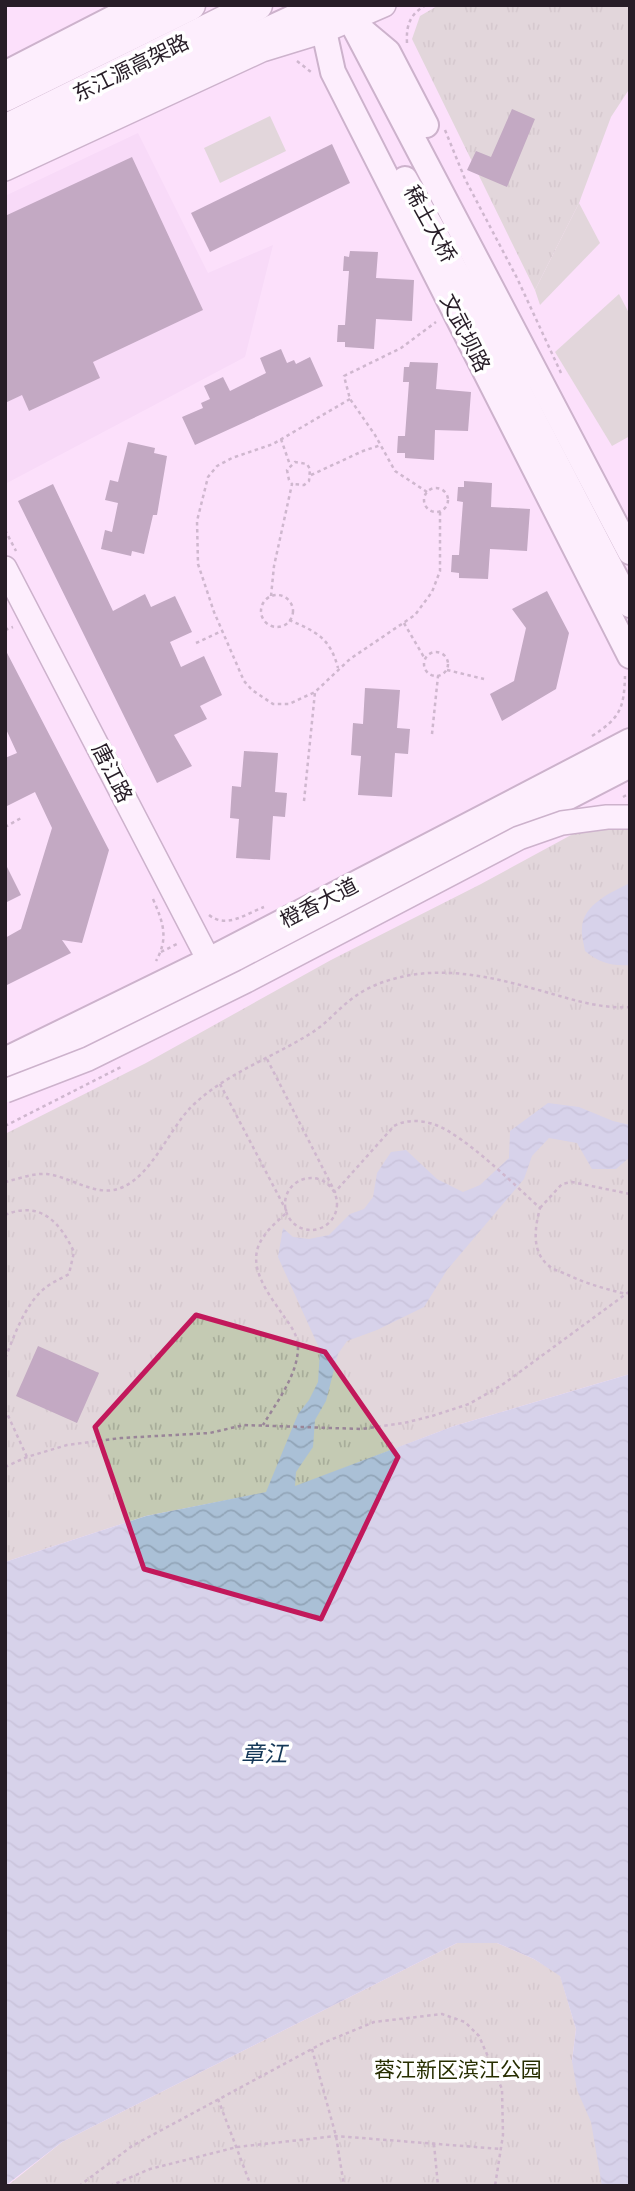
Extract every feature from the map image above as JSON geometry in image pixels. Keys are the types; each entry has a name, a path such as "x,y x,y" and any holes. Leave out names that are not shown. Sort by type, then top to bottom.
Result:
{"highway":[{"name":"东江源高架路","path":"5,96 190,5"},
{"name":"东江源高架路","path":"5,130 257,5"}],"main road":[{"path":"5,76 143,5"},
{"path":"5,153 328,13 388,52 630,525"},
{"name":"稀土大桥","path":"328,13 484,297 630,552"},
{"name":"文武坝路","path":"328,13 333,72 626,661"},
{"name":"稀土大桥","path":"484,297 630,606"},
{"name":"橙香大道","path":"5,1083 630,741"},
{"name":"橙香大道","path":"5,1060 214,969 630,765"}],"street":[{"path":"5,68 137,5"},
{"path":"5,170 262,50 328,13 384,5"},
{"name":"唐江路","path":"12,562 214,969"},
{"path":"5,1091 88,1059 137,1035 519,838 562,823 630,817"}],"path":[{"path":"407,42 410,20 415,12 426,5"},
{"path":"296,60 310,70 317,80"},
{"path":"445,128 465,178 517,278 562,374"},
{"path":"427,492 395,471 351,399 344,376 401,348 438,321"},
{"path":"351,399 281,439 232,457 217,466 208,477 197,521 198,564 222,631 244,681 251,690 273,704 289,704 316,692 338,668 415,615 432,592 440,570 440,512"},
{"path":"271,596 284,596 289,600 293,612 289,621 282,626 276,627 265,622 261,611 262,605 271,596 274,566 292,484 287,475 290,465 281,439"},
{"path":"292,484 304,485 311,475 381,445"},
{"path":"290,465 301,461 310,469 311,475"},
{"path":"438,488 447,495 447,505 440,512 426,507 424,498 427,492 438,488"},
{"path":"5,530 12,562"},
{"path":"289,621 326,639 334,651 338,668"},
{"path":"404,623 425,659 425,669 438,676"},
{"path":"196,643 222,631"},
{"path":"425,659 434,652 444,655 449,664 447,670 438,676"},
{"path":"590,737 610,725 621,711 626,661"},
{"path":"447,670 484,679"},
{"path":"432,734 438,676"},
{"path":"304,801 316,692"},
{"path":"624,698 630,698"},
{"path":"5,827 23,817"},
{"path":"151,895 160,915 165,940 155,963"},
{"path":"206,913 216,920 228,922 272,903"},
{"path":"5,1182 48,1174 104,1191 120,1189 135,1181 190,1108 219,1083 316,1030 353,997 376,984 427,973 476,974 582,1003 613,1008 630,1007"},
{"path":"219,1083 287,1212 297,1226 304,1229 321,1228 334,1217 337,1209 335,1192 267,1058"},
{"path":"335,1192 394,1126 406,1120 437,1126 478,1154 540,1208"},
{"path":"263,1425 291,1376 298,1344 293,1328 265,1289 255,1268 257,1251 263,1237 287,1212 286,1197 289,1190 301,1180 316,1178 335,1192"},
{"path":"626,1294 586,1283 548,1266 539,1254 535,1240 540,1208 562,1184 572,1182 630,1194"},
{"path":"5,1215 24,1210 48,1216 58,1225 74,1252 69,1274 46,1287 33,1300 5,1359"},
{"path":"5,1467 67,1445 121,1438 188,1435 244,1425 361,1429 404,1423 469,1404 502,1385 630,1291"},
{"path":"5,1409 27,1457"},
{"path":"81,2185 132,2146 312,2049 374,2022 442,2014 465,2022 479,2036 502,2089 503,2135 495,2186"},
{"path":"312,2049 336,2136 344,2186"},
{"path":"218,2099 251,2186"},
{"path":"110,2186 150,2169 237,2147 336,2136 501,2149"},
{"path":"434,2144 438,2186"}],"highlighted area":[{"path":"196,1315 325,1352 398,1457 321,1619 144,1569 95,1427"}],"shaded area":[{"path":"138,133 208,273 273,245 245,357 5,484 5,196"}],"green space":[{"path":"439,5 630,5 630,88 611,117 579,203 535,290 412,39 420,16"},
{"path":"270,116 286,151 220,183 204,148"},
{"path":"579,203 600,243 540,305 535,290"},
{"path":"619,294 630,315 630,436 612,446 555,352"},
{"path":"630,803 630,1374 454,1426 295,1487 146,1516 5,1562 5,1134 146,1063 331,960 481,884"},
{"name":"蓉江新区滨江公园","path":"457,1943 497,1943 534,1959 560,1975 576,2029 572,2061 630,2186 7,2186 62,2142"}],"water":[{"path":"630,883 630,965 606,963 585,951 582,934 584,920 587,912 600,900"},
{"name":"章江","path":"548,1103 579,1107 630,1125 630,1157 616,1169 592,1169 577,1143 549,1138 532,1156 524,1179 447,1270 424,1307 347,1341 338,1354 326,1401 315,1420 313,1447 296,1472 295,1486 454,1426 630,1374 630,2186 602,2186 591,2122 577,2090 572,2061 576,2029 560,1976 534,1959 497,1943 457,1943 62,2142 5,2186 5,1562 146,1516 266,1492 298,1414 318,1382 320,1350 278,1257 283,1228 293,1237 309,1239 329,1235 350,1214 364,1209 373,1197 377,1173 391,1152 406,1150 437,1179 463,1192 480,1185 509,1158 510,1131"}],"building":[{"path":"512,109 535,119 507,187 467,170 476,151 491,157"},
{"path":"332,144 350,183 210,252 191,213"},
{"path":"132,157 203,310 93,362 100,378 29,411 22,395 5,403 5,216"},
{"path":"350,251 378,252 376,278 414,280 412,321 376,319 374,349 345,347 345,342 337,342 338,325 345,325 349,271 343,271 344,256 349,257"},
{"path":"281,349 287,363 294,360 296,364 310,357 323,386 195,445 182,417 203,408 201,403 210,399 204,386 223,377 230,391 266,373 260,358"},
{"path":"410,362 438,363 436,389 471,392 468,431 435,430 434,460 405,458 405,453 397,453 398,436 405,436 409,382 403,382 404,367 409,367"},
{"path":"128,442 155,448 154,453 167,456 157,515 153,515 144,554 132,551 131,556 101,549 105,530 112,532 118,503 105,500 110,480 118,482"},
{"path":"464,481 492,483 491,507 530,509 527,551 490,549 488,579 459,578 459,573 451,572 452,555 459,555 463,502 457,501 458,487 464,487"},
{"path":"53,484 113,611 145,594 151,607 175,596 192,632 170,642 181,667 204,656 222,695 200,706 207,719 174,735 192,766 157,783 18,501"},
{"path":"547,591 569,633 556,689 502,721 490,694 514,681 526,628 512,609"},
{"path":"5,649 109,850 82,943 62,940 71,953 5,986 5,938 21,929 52,828 35,792 5,807 5,758 17,753 5,727"},
{"path":"365,688 400,690 397,728 410,729 408,754 395,753 392,797 358,795 361,756 351,755 353,723 363,724"},
{"path":"244,751 278,753 275,792 287,793 285,817 273,816 270,860 236,858 239,819 230,818 232,786 241,787"},
{"path":"5,863 21,895 5,903"},
{"path":"38,1346 99,1373 77,1423 16,1396"}]}
